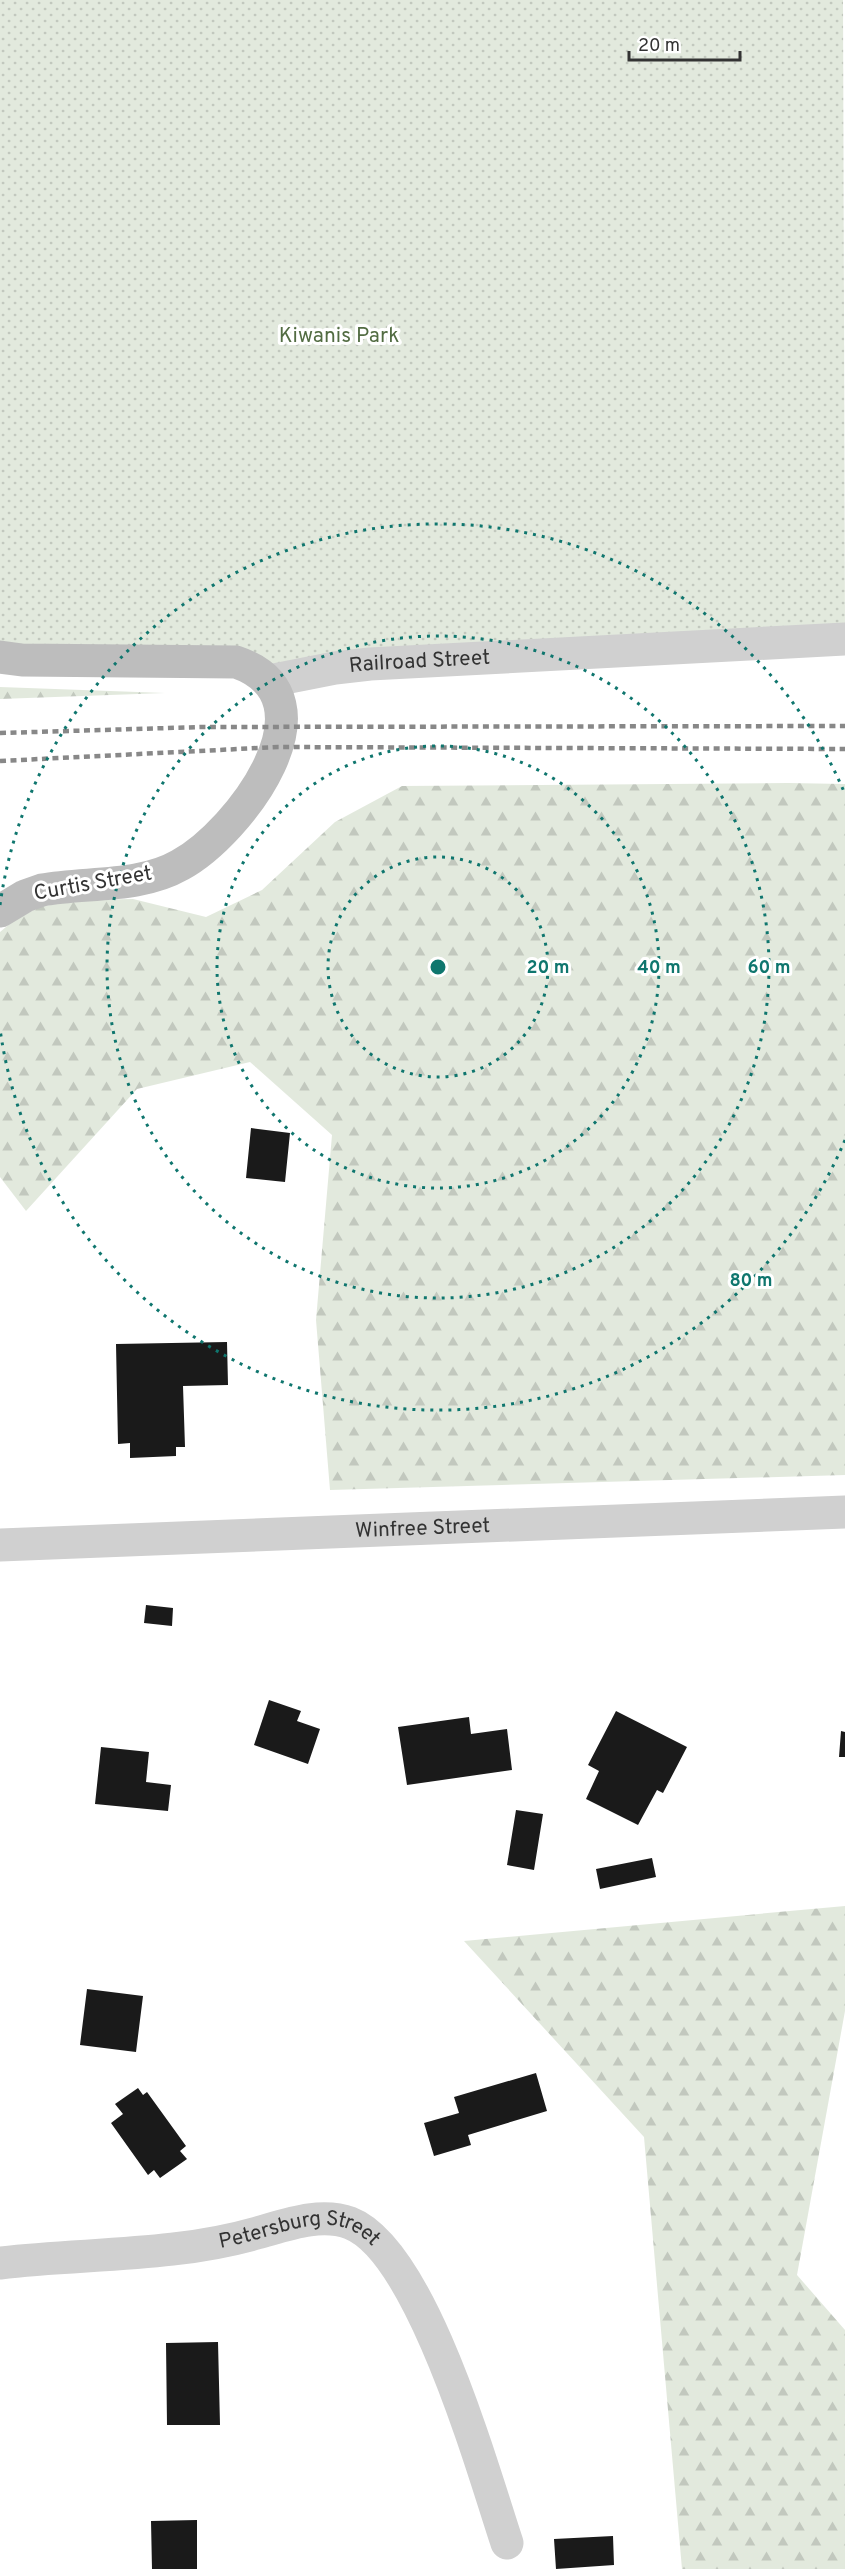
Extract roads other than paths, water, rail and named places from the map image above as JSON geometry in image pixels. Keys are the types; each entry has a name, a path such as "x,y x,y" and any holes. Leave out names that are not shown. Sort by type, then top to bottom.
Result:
{"street":[{"name":"Railroad Street","path":"269,681 334,668 370,664 845,639"},
{"path":"0,657 22,660 223,660 247,666 269,681"},
{"name":"Curtis Street","path":"0,911 25,896 42,890 155,876 179,866 219,838 244,807 278,747 281,719 279,704 276,691 269,681"},
{"name":"Winfree Street","path":"0,1545 845,1512"},
{"name":"Petersburg Street","path":"0,2264 54,2257 153,2253 228,2241 296,2222 324,2218 350,2223 378,2241 403,2273 426,2316 464,2414 507,2544"}],"railway":[{"path":"0,733 202,727 845,726"},
{"path":"0,761 278,747 845,749"}],"park label":[{"name":"Kiwanis Park","path":"339,336"}]}
